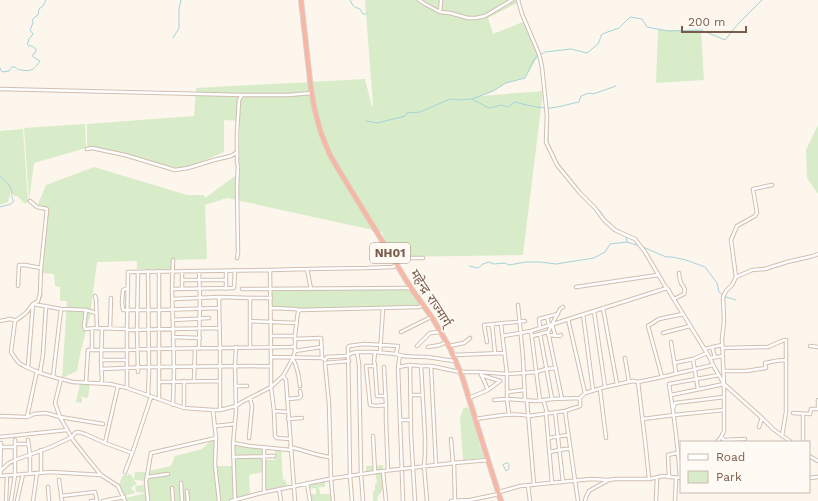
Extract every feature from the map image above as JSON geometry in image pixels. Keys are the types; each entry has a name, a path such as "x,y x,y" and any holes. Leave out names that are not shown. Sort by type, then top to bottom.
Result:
{"highway":[{"name":"महेन्द्र राज्मार्ग्","path":"301,0 312,93 321,133 330,155 340,172 411,288 432,317 448,344 456,361 469,398 498,493 502,501"}],"street":[{"path":"418,0 440,12 468,18 485,16 512,0"},
{"path":"440,12 441,0"},
{"path":"518,0 522,14 539,54 542,67 547,116 546,142 557,165 604,220 615,230 635,239 645,252 710,358 724,384 773,429 790,441"},
{"path":"0,89 242,95 288,95 312,93"},
{"path":"237,258 238,165 236,153 239,100 242,95"},
{"path":"87,149 92,148 125,155 175,170 188,168 231,156 236,153"},
{"path":"718,441 722,437 724,431 724,370 722,346 724,321 723,297 736,277 731,240 737,226 756,216 754,189 772,185"},
{"path":"15,321 26,314 33,304 38,301 40,294 40,268 47,209 36,206 30,201"},
{"path":"736,277 752,270 765,269 818,254"},
{"path":"394,258 423,258"},
{"path":"173,260 173,405"},
{"path":"18,286 19,265 40,268"},
{"path":"127,388 128,272 367,268 392,267 398,265"},
{"path":"308,269 311,289"},
{"path":"172,289 234,288 235,270"},
{"path":"270,270 272,357 271,387 275,436 276,438 290,438"},
{"path":"148,271 148,396"},
{"path":"159,271 159,399"},
{"path":"182,271 182,288"},
{"path":"198,271 200,289 199,348"},
{"path":"226,271 226,289"},
{"path":"138,272 138,372"},
{"path":"674,299 684,294 685,291 679,273"},
{"path":"576,287 658,275"},
{"path":"182,280 226,280"},
{"path":"128,288 123,290 123,310 219,308"},
{"path":"242,289 411,288"},
{"path":"503,336 531,331 667,288"},
{"path":"95,296 97,328"},
{"path":"110,328 111,298"},
{"path":"220,298 220,410"},
{"path":"250,298 250,347"},
{"path":"173,299 271,298"},
{"path":"33,304 86,310 96,314"},
{"path":"28,367 33,304"},
{"path":"271,308 300,310 419,307 423,305"},
{"path":"518,305 523,358 524,390 529,416 534,485"},
{"path":"27,417 38,372 46,306"},
{"path":"562,399 548,334 551,325 560,309 563,307"},
{"path":"53,377 61,308"},
{"path":"380,353 383,308"},
{"path":"604,308 617,384"},
{"path":"86,310 86,329 110,328 160,330 220,328"},
{"path":"15,321 11,352 12,355 19,363 38,372 73,382 101,382 127,388 184,408 220,410 236,406 271,387 283,376 293,358 298,312 300,310"},
{"path":"594,311 605,387"},
{"path":"540,328 539,319 558,314"},
{"path":"583,314 593,390"},
{"path":"662,377 648,326 659,319 683,314"},
{"path":"401,332 432,317"},
{"path":"547,317 555,335"},
{"path":"173,320 209,318"},
{"path":"0,321 10,319 15,321"},
{"path":"568,319 585,393"},
{"path":"250,321 297,323"},
{"path":"486,342 484,325 525,322"},
{"path":"492,324 495,353"},
{"path":"501,324 509,415"},
{"path":"663,333 690,326"},
{"path":"92,328 92,349"},
{"path":"101,382 102,329"},
{"path":"531,331 540,400"},
{"path":"417,346 430,333 441,332"},
{"path":"540,334 552,399"},
{"path":"532,336 540,334 561,335"},
{"path":"271,336 322,338 322,358"},
{"path":"174,337 200,338"},
{"path":"428,347 464,343 470,338"},
{"path":"704,349 722,346 768,347 785,340 786,412 782,436"},
{"path":"671,342 676,373"},
{"path":"352,501 350,476 349,346 364,344 398,346 403,501"},
{"path":"86,382 88,350 92,349 127,350 160,348 295,346"},
{"path":"810,346 818,347"},
{"path":"235,501 233,443 236,411 236,347"},
{"path":"295,350 322,347"},
{"path":"712,347 715,357"},
{"path":"194,381 195,348"},
{"path":"272,357 322,358 325,360 327,358 346,356 357,352 375,352 456,361"},
{"path":"357,352 359,364 361,474 363,501"},
{"path":"375,352 375,364"},
{"path":"453,355 504,353"},
{"path":"674,363 693,359 707,353"},
{"path":"710,358 723,356"},
{"path":"293,358 297,365 300,386"},
{"path":"625,358 629,382"},
{"path":"693,359 698,389"},
{"path":"101,360 127,360"},
{"path":"724,370 746,371 766,368 764,363 785,360"},
{"path":"333,501 329,404 325,363 349,361"},
{"path":"398,367 410,365 431,366 460,372 481,374 536,372 556,368"},
{"path":"410,365 415,501"},
{"path":"494,400 507,399 536,402 540,400 580,398 585,393 617,384 633,381 638,382 713,365"},
{"path":"101,369 195,366 271,366"},
{"path":"386,396 377,396 375,366 366,366 370,406 386,405"},
{"path":"384,366 388,471"},
{"path":"421,366 425,442 424,466 427,501"},
{"path":"431,366 436,465"},
{"path":"469,398 488,390 500,381 481,374"},
{"path":"481,374 488,390"},
{"path":"675,501 679,478 678,453 669,384 719,375"},
{"path":"283,376 286,380 295,501"},
{"path":"61,379 56,403 60,417 72,438 101,475 118,486 125,501"},
{"path":"184,381 184,408"},
{"path":"160,382 220,381"},
{"path":"638,382 648,479"},
{"path":"670,395 724,384"},
{"path":"105,443 118,386"},
{"path":"235,386 247,386"},
{"path":"600,389 606,438"},
{"path":"507,392 524,390"},
{"path":"287,399 299,398 301,395 300,391"},
{"path":"410,395 422,395"},
{"path":"125,472 151,397"},
{"path":"673,409 675,403 724,397"},
{"path":"248,438 252,406 250,398"},
{"path":"476,419 523,414 529,416 565,411 580,406 580,398"},
{"path":"793,413 810,414 811,409 818,409 818,400"},
{"path":"544,402 547,413 552,483"},
{"path":"213,410 216,438 215,464 219,501"},
{"path":"643,419 674,414 724,410"},
{"path":"274,411 288,412"},
{"path":"565,411 578,501"},
{"path":"555,412 562,482"},
{"path":"0,416 27,417 34,414 46,413 60,417 103,424"},
{"path":"803,414 803,441"},
{"path":"288,419 302,418"},
{"path":"759,428 762,418"},
{"path":"400,420 411,420"},
{"path":"215,426 235,424"},
{"path":"0,437 67,430"},
{"path":"0,476 1,470 9,463 72,438 75,433 81,432 132,454"},
{"path":"548,438 568,435"},
{"path":"373,436 375,472"},
{"path":"722,437 724,440 745,439"},
{"path":"148,501 146,482 151,453 216,438"},
{"path":"452,439 455,501"},
{"path":"11,501 16,475 14,440"},
{"path":"28,440 30,474"},
{"path":"0,476 1,443"},
{"path":"233,443 249,446 304,450 330,457"},
{"path":"1,447 28,444"},
{"path":"264,447 264,493"},
{"path":"549,452 570,449"},
{"path":"41,472 42,450"},
{"path":"669,477 668,455 678,453"},
{"path":"233,457 274,456"},
{"path":"231,501 307,483 361,474 488,460"},
{"path":"383,471 386,501"},
{"path":"0,476 30,474 37,472 101,475"},
{"path":"33,501 37,472"},
{"path":"17,501 23,474"},
{"path":"147,477 168,474"},
{"path":"6,501 7,476"},
{"path":"656,501 657,476"},
{"path":"451,501 470,500 512,488 591,478 609,480 648,479 663,476 679,478"},
{"path":"59,480 62,501"},
{"path":"585,501 589,491 609,480"},
{"path":"181,483 182,501"},
{"path":"307,483 310,501"},
{"path":"528,486 530,501"},
{"path":"48,488 48,501"},
{"path":"172,488 173,501"},
{"path":"279,489 281,501"},
{"path":"187,491 188,501"},
{"path":"61,496 95,492 97,501 91,501"},
{"path":"103,501 124,497"}],"green space":[{"path":"519,0 519,2 488,18 493,34 525,21 538,56 525,78 506,83 481,96 543,91 523,255 397,257 385,241 382,232 227,198 205,205 207,259 172,260 172,269 137,269 137,261 97,262 90,316 77,371 62,378 67,301 60,301 60,287 55,286 54,274 40,273 41,260 45,261 42,257 47,210 38,204 46,185 94,167 187,195 204,195 205,198 239,173 240,121 224,120 224,152 184,169 87,149 87,124 194,116 196,88 365,79 372,107 365,1"},
{"path":"658,30 701,30 704,80 656,83"},
{"path":"85,124 86,148 34,163 29,201 24,128"},
{"path":"818,125 818,194 807,178 806,150"},
{"path":"23,129 28,202 25,204 17,196 14,196 11,191 8,202 0,205 0,131"},
{"path":"271,289 410,289 420,306 272,309"},
{"path":"80,384 90,384 88,398 80,397 82,398 82,403 76,402"},
{"path":"467,407 474,421 484,458 463,460 460,419 463,409"},
{"path":"216,438 215,466 233,466 233,444 263,447 263,460 274,460 275,450 281,450 283,479 286,481 287,487 266,492 265,473 263,472 249,475 250,496 231,501 126,501 125,498 147,493 136,492 135,486 147,484 149,471 171,466 175,456 202,449 211,440"},
{"path":"383,465 384,488 377,498 378,501 373,501 373,491 375,490 375,484 377,483 375,472 366,473 366,466"},
{"path":"135,472 147,472 146,481 134,480 137,484 133,486 131,490 134,490 135,493 124,496 118,486 123,475 130,474 134,479"},
{"path":"325,480 325,487 319,487 320,494 333,494 333,501 310,501 310,494 316,494 316,488 309,489 309,483"}],"waterway":[{"path":"0,68 2,72 9,71 12,67 15,67 18,70 28,71 38,64 40,61 33,57 36,49 27,44 29,41 28,40 33,34 30,30 33,23 32,20 38,15 39,9 43,6 46,0"},
{"path":"173,38 179,28 179,9 181,0"},
{"path":"350,0 354,6 360,9 363,14 366,14"},
{"path":"472,99 493,91 506,83 525,78 535,58 545,52 571,49 587,53 598,44 602,34 619,28 630,17 642,19 647,27 668,31 701,30 725,40 738,24 762,0"},
{"path":"366,121 377,123 405,116 407,113 420,112 450,99 472,99 489,108 501,105 508,107 515,102 538,107 554,108 579,102 581,96 589,93 593,94 616,86"},
{"path":"548,109 548,116"},
{"path":"548,119 548,142 558,163 581,192 600,211 606,220 622,232"},
{"path":"0,176 10,187 14,201 11,204 0,207"},
{"path":"626,235 627,242"},
{"path":"469,266 478,268 489,262 494,264 505,263 509,265 526,262 556,264 594,258 605,252 610,244 627,242 640,246"},
{"path":"643,247 666,257 686,260 705,267 717,283 719,292 726,297 736,300"},
{"path":"39,303 42,295"},
{"path":"16,322 31,311"},
{"path":"507,463 509,464 509,469 506,471 503,465 507,463"}]}
